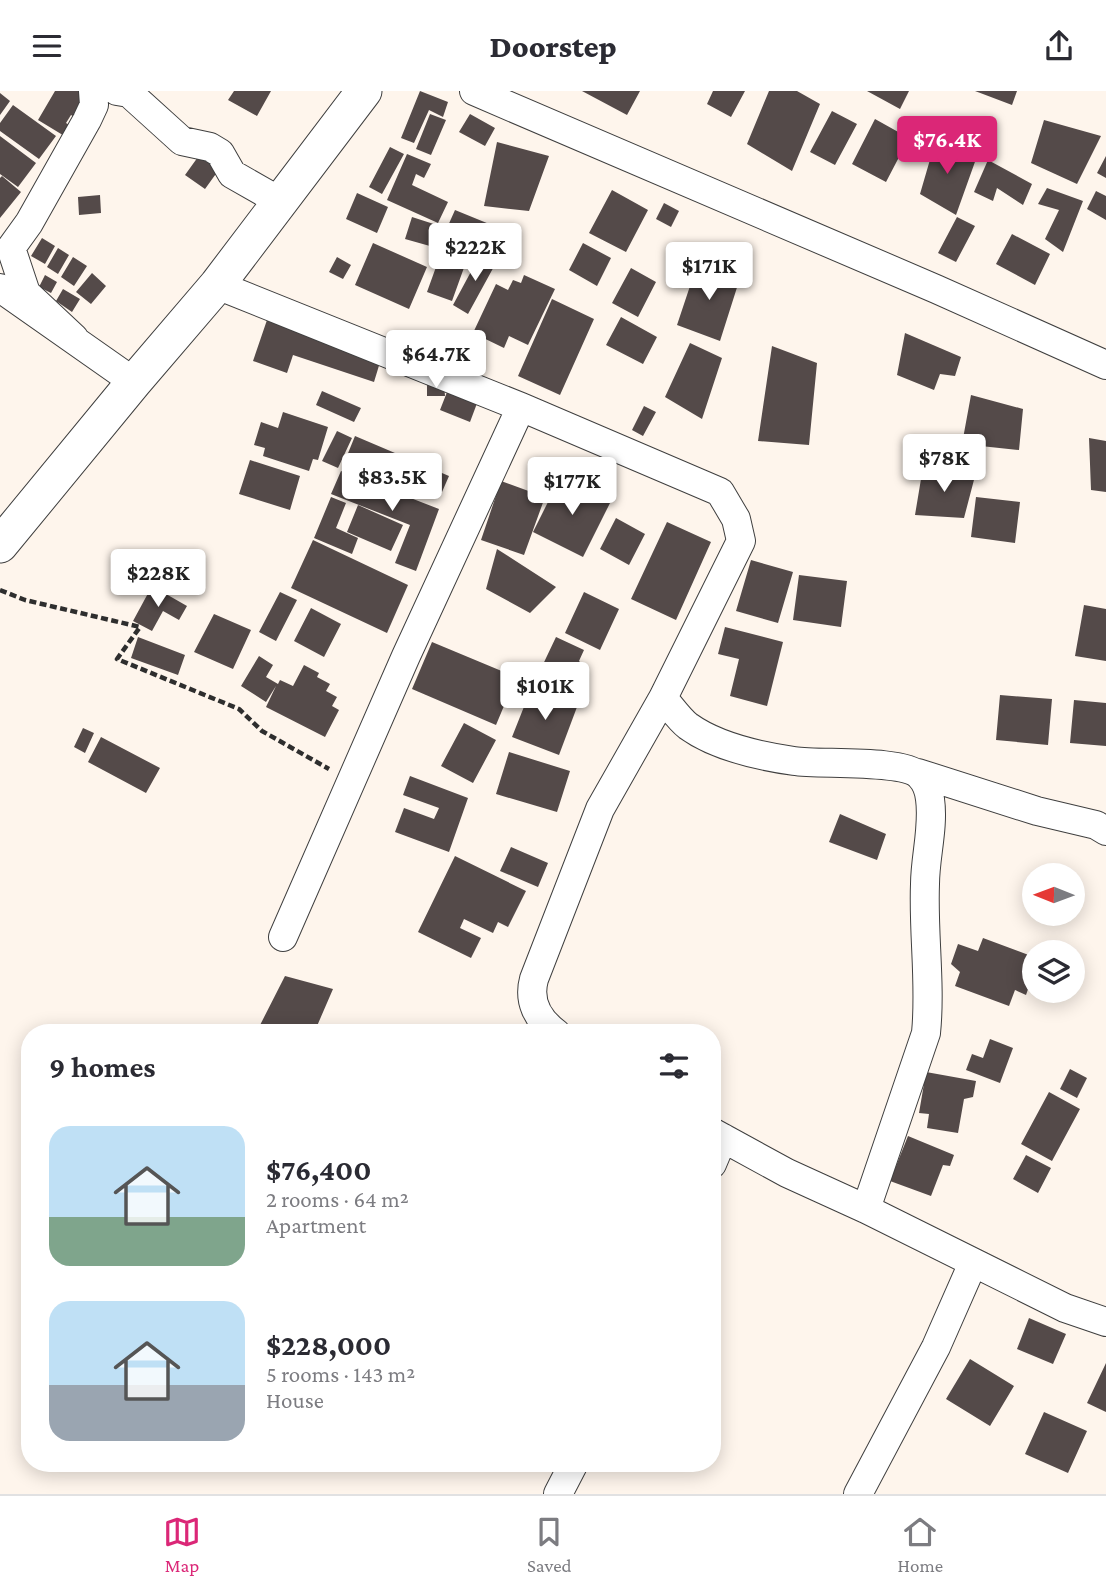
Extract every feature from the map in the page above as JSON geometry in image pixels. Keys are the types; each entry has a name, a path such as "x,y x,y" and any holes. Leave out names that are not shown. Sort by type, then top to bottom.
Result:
{"street":[{"path":"74,338 26,293 11,248 29,223 90,113 94,105 93,91"},
{"path":"117,91 129,93 183,141 210,147 220,153 232,174 281,202"},
{"path":"0,545 217,285 364,91"},
{"path":"474,91 1106,365"},
{"path":"217,285 521,407 720,492 736,519 741,541 663,698 600,809 534,979 531,996 536,1013 545,1024"},
{"path":"0,288 134,382"},
{"path":"282,937 455,547 521,407"},
{"path":"663,698 688,726 749,752 796,761 898,766 1060,818 1096,825 1106,831"},
{"path":"866,1209 915,1071 927,1023 929,1004 924,919 931,802 927,785 918,773"},
{"path":"721,1147 866,1209 1065,1308 1106,1322"},
{"path":"859,1494 936,1347 973,1263"},
{"path":"558,1494 569,1472"}],"path":[{"path":"0,590 25,600 140,627 117,659 239,709 262,731 351,780"}],"building":[{"path":"55,91 91,91 82,122 71,115 66,123 77,130 71,140 38,120"},
{"path":"234,91 271,91 257,116 228,100"},
{"path":"420,91 448,102 443,117 429,110 414,143 401,138"},
{"path":"582,91 640,91 627,115"},
{"path":"713,91 745,91 731,117 707,104"},
{"path":"769,91 797,91 820,104 792,171 747,144"},
{"path":"867,91 909,91 900,109"},
{"path":"975,91 1017,91 1012,105"},
{"path":"0,93 10,101 0,115"},
{"path":"13,105 56,136 39,159 0,131 0,123"},
{"path":"832,111 857,124 835,165 810,152"},
{"path":"430,114 446,120 431,155 416,149"},
{"path":"470,114 495,128 485,146 459,132"},
{"path":"875,119 909,138 886,182 852,164"},
{"path":"1044,120 1101,136 1077,184 1031,163"},
{"path":"0,136 36,163 18,187 0,174"},
{"path":"936,139 976,159 956,215 920,194"},
{"path":"497,142 549,156 529,211 484,206"},
{"path":"390,147 404,154 382,194 369,187"},
{"path":"203,150 223,164 205,189 185,175"},
{"path":"407,154 431,164 424,178 416,174 412,185 448,202 438,223 387,200"},
{"path":"1106,156 1106,178 1097,173"},
{"path":"988,160 1032,184 1023,205 997,188 993,201 974,192"},
{"path":"2,176 21,192 0,218 0,178"},
{"path":"1047,188 1083,201 1063,252 1045,239 1059,210 1038,204"},
{"path":"612,190 648,210 626,252 589,233"},
{"path":"1096,191 1106,196 1106,220 1087,209"},
{"path":"357,193 388,207 377,233 346,219"},
{"path":"100,195 101,213 79,215 78,197"},
{"path":"664,203 679,211 671,227 656,219"},
{"path":"455,210 511,233 503,252 447,228"},
{"path":"412,217 443,227 437,248 405,239"},
{"path":"957,217 975,226 956,262 938,253"},
{"path":"1012,234 1050,254 1035,285 996,264"},
{"path":"42,238 55,246 45,264 31,256"},
{"path":"445,242 470,251 452,301 427,292"},
{"path":"373,243 427,267 409,309 355,285"},
{"path":"583,243 611,258 597,286 569,270"},
{"path":"58,248 69,255 58,274 47,267"},
{"path":"481,253 497,261 468,314 453,305"},
{"path":"73,257 87,266 74,286 61,277"},
{"path":"337,257 351,265 343,279 329,272"},
{"path":"697,265 740,278 720,341 677,325"},
{"path":"631,268 656,282 638,317 612,303"},
{"path":"92,273 106,286 91,304 76,292"},
{"path":"45,275 57,282 51,293 39,287"},
{"path":"524,275 555,289 528,345 509,336 504,348 473,333 496,284 508,290 513,280 521,283"},
{"path":"63,289 80,299 72,312 56,301"},
{"path":"552,299 594,319 560,395 518,376"},
{"path":"621,317 657,337 643,364 606,345"},
{"path":"267,320 381,359 374,382 293,355 287,373 253,361"},
{"path":"905,333 961,357 955,376 940,374 934,390 897,375"},
{"path":"690,343 722,358 702,419 665,397"},
{"path":"772,346 817,363 809,445 758,441"},
{"path":"427,383 444,383 445,396 427,396"},
{"path":"449,387 479,398 470,422 440,410"},
{"path":"322,391 361,408 354,422 316,405"},
{"path":"971,395 1023,409 1019,450 962,444"},
{"path":"644,406 656,412 643,436 632,430"},
{"path":"283,412 328,427 318,460 313,459 309,471 263,456 265,448 254,445 261,422 278,428"},
{"path":"337,431 352,438 338,468 322,461"},
{"path":"355,436 449,476 442,492 359,457 352,473 342,468"},
{"path":"1089,438 1106,441 1106,492 1091,490"},
{"path":"250,460 300,476 290,510 239,494"},
{"path":"923,467 975,476 964,518 915,515"},
{"path":"341,471 439,509 416,571 395,563 410,525 331,494"},
{"path":"561,476 611,501 583,557 533,532"},
{"path":"501,481 545,497 524,555 481,540"},
{"path":"331,497 346,503 336,528 358,538 352,554 314,538"},
{"path":"976,497 1020,502 1015,543 971,537"},
{"path":"358,505 403,525 391,551 347,532"},
{"path":"616,518 645,534 629,565 600,549"},
{"path":"667,522 711,542 676,620 631,599"},
{"path":"313,540 408,585 387,633 291,588"},
{"path":"497,549 556,587 530,613 486,589"},
{"path":"751,560 793,572 778,623 736,611"},
{"path":"799,575 847,581 841,627 793,620"},
{"path":"152,586 187,606 179,620 163,611 152,631 133,621"},
{"path":"280,592 297,600 276,641 259,632"},
{"path":"584,592 619,609 600,650 565,633"},
{"path":"1084,605 1106,609 1106,661 1075,656"},
{"path":"311,608 341,624 324,657 294,641"},
{"path":"214,614 251,630 233,669 194,652"},
{"path":"725,627 783,642 767,706 730,696 739,659 718,654"},
{"path":"138,637 185,655 178,675 131,658"},
{"path":"556,637 584,650 579,661 587,669 581,684 569,678 564,689 537,677"},
{"path":"432,642 516,677 496,725 412,689"},
{"path":"259,656 273,665 266,677 278,684 280,680 293,686 304,665 319,673 317,677 330,684 326,691 337,697 332,706 339,710 325,737 266,707 276,686 266,702 241,686"},
{"path":"531,689 577,707 559,755 512,737"},
{"path":"1000,695 1052,699 1048,745 996,740"},
{"path":"1074,700 1106,703 1106,746 1070,743"},
{"path":"464,723 496,740 473,783 441,766"},
{"path":"83,728 94,733 85,753 74,747"},
{"path":"101,737 160,768 146,793 88,762"},
{"path":"509,752 570,771 557,812 496,794"},
{"path":"410,776 468,798 449,852 395,832 404,808 434,819 439,808 403,795"},
{"path":"840,814 886,834 877,860 829,842"},
{"path":"511,847 548,863 538,887 500,871"},
{"path":"455,856 526,891 508,927 498,922 493,933 464,919 460,928 481,938 471,958 418,932"},
{"path":"983,938 1022,953 1022,993 1015,990 1009,1006 955,986 960,972 951,964 958,944 978,951"},
{"path":"285,976 333,989 318,1024 261,1024"},
{"path":"990,1039 1013,1048 1000,1083 966,1070 972,1054 983,1058"},
{"path":"1070,1069 1087,1078 1077,1098 1060,1089"},
{"path":"926,1072 976,1081 973,1097 964,1099 958,1133 927,1128 929,1114 919,1113"},
{"path":"1049,1092 1080,1109 1052,1161 1021,1144"},
{"path":"908,1136 954,1155 950,1166 943,1165 931,1196 890,1181"},
{"path":"1026,1155 1051,1168 1038,1193 1013,1179"},
{"path":"1029,1318 1066,1334 1053,1364 1017,1349"},
{"path":"970,1359 1014,1386 990,1426 946,1399"},
{"path":"1106,1363 1106,1412 1087,1403"},
{"path":"1044,1412 1087,1431 1068,1473 1025,1454"}]}
